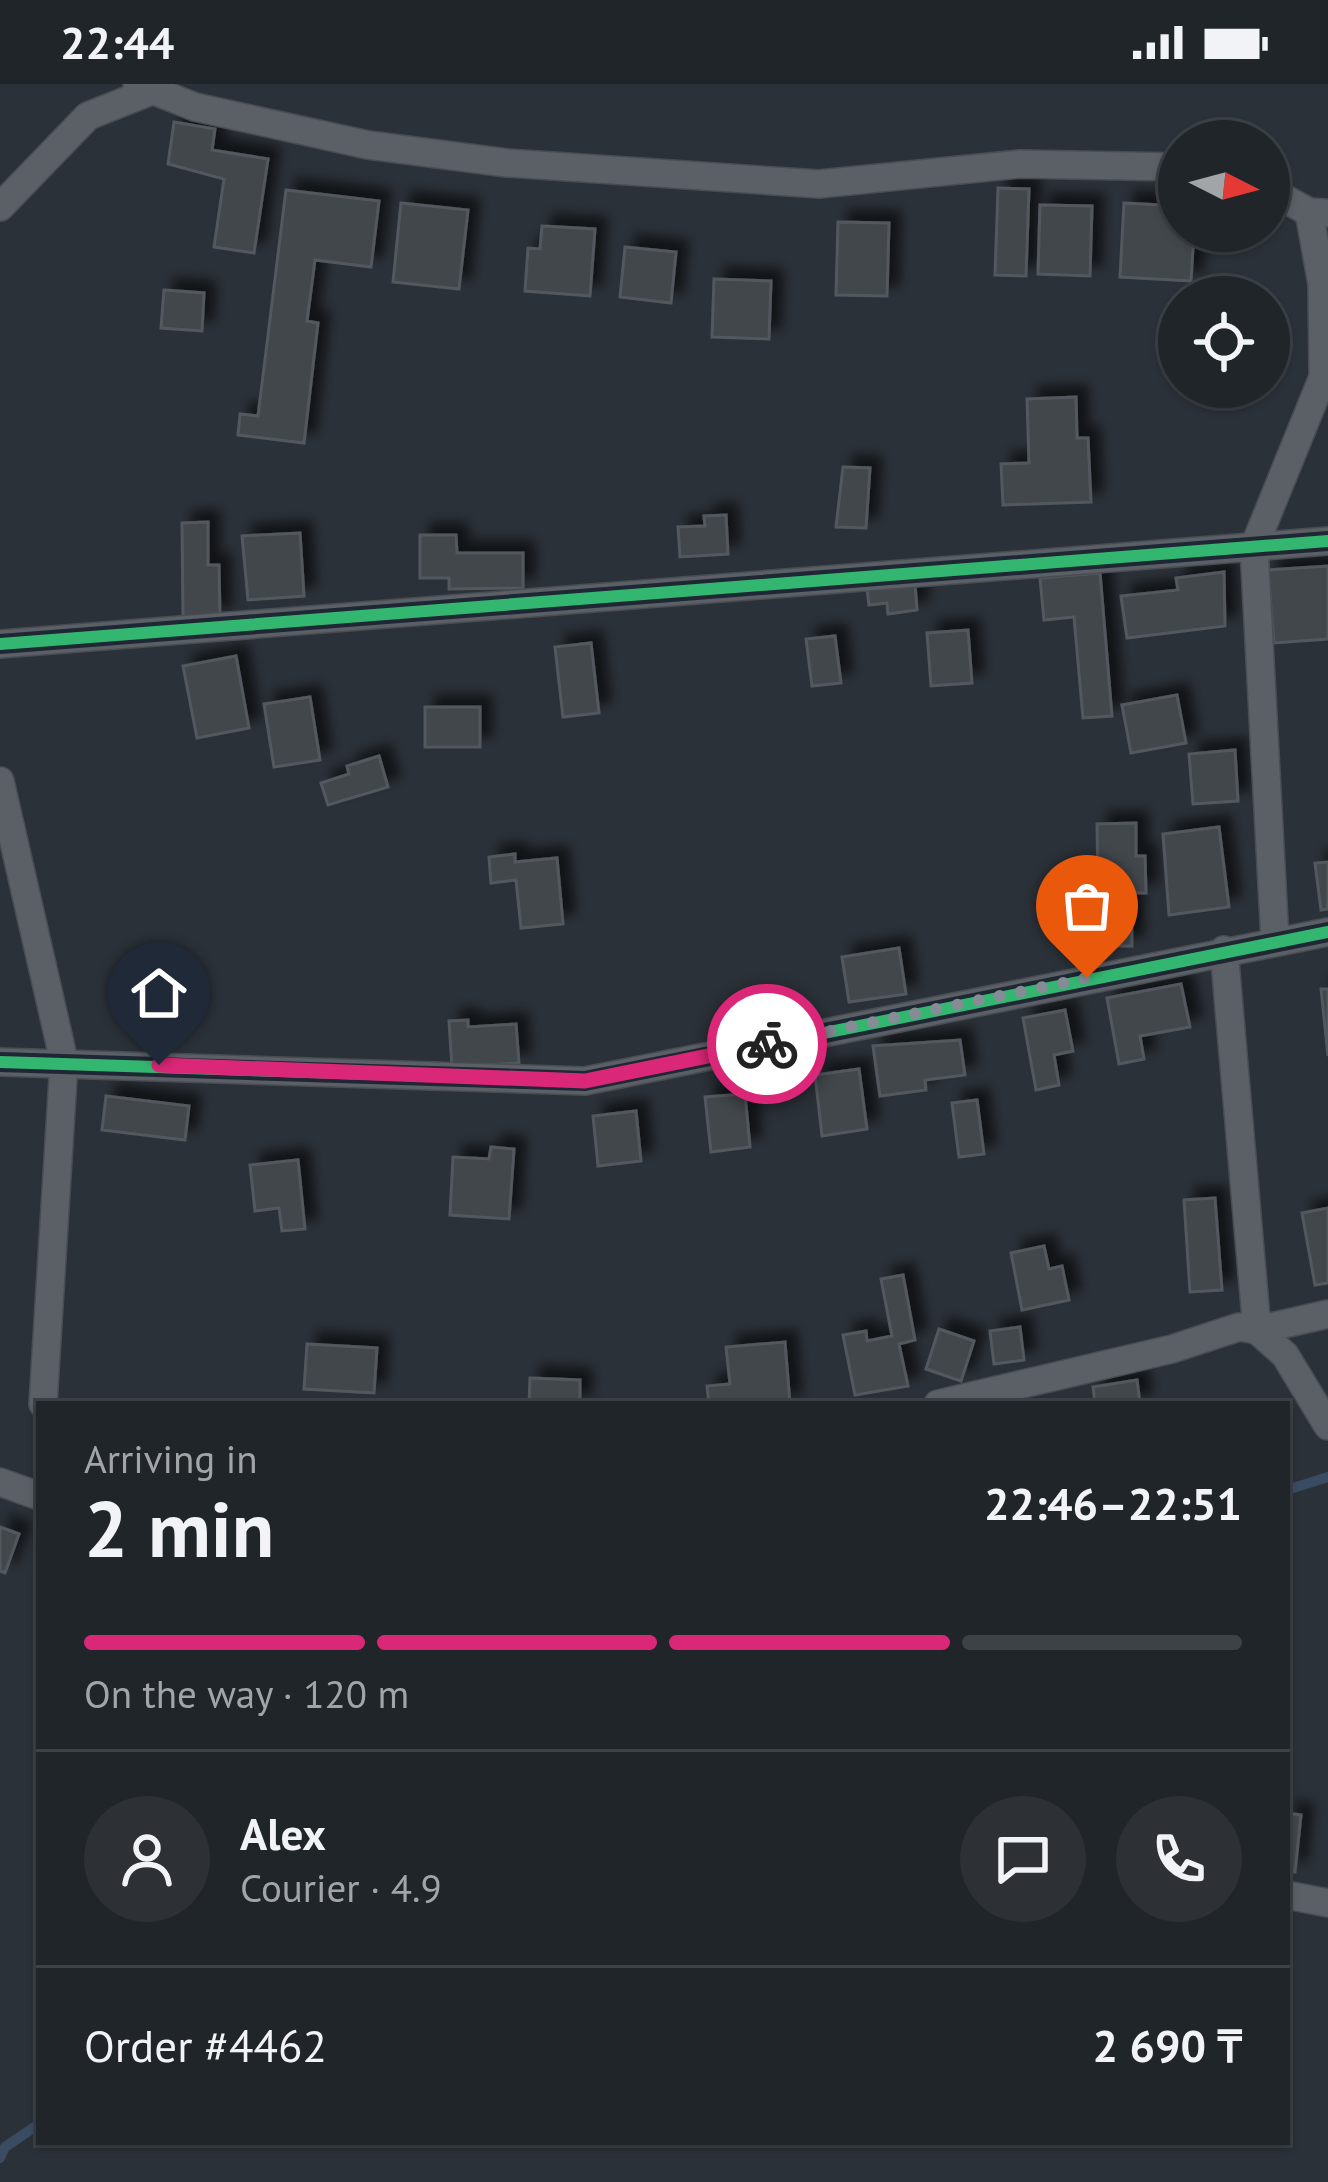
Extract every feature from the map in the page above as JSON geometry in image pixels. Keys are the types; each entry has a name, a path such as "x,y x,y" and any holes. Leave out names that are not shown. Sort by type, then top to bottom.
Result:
{"street":[{"path":"0,207 88,116 146,86 195,107 368,145 506,163 819,184 1020,164 1158,167"},
{"path":"1274,941 1254,547 1326,369 1319,213 1290,200"},
{"path":"0,644 1328,541"},
{"path":"0,781 64,1061 43,1401"},
{"path":"0,1062 585,1081 1328,932"},
{"path":"1224,950 1257,1330 1285,1355 1328,1426"},
{"path":"951,1401 1154,1354 1239,1327 1257,1330 1328,1314"},
{"path":"0,1482 36,1495"},
{"path":"1290,1896 1328,1903"}],"building":[{"path":"174,122 215,129 212,150 268,159 254,253 214,247 224,179 168,164"},
{"path":"998,188 1029,189 1026,276 995,275"},
{"path":"286,190 379,201 371,267 315,260 307,321 318,323 304,443 238,435 240,414 258,416"},
{"path":"401,203 468,210 459,289 393,282"},
{"path":"1124,203 1158,205 1158,252 1193,252 1191,276 1120,277"},
{"path":"1040,205 1092,206 1090,276 1038,274"},
{"path":"838,222 889,223 887,296 836,295"},
{"path":"542,226 595,229 590,296 525,291 528,248 540,249"},
{"path":"625,247 676,252 671,303 620,297"},
{"path":"714,279 771,281 769,339 712,337"},
{"path":"164,290 204,293 202,331 161,328"},
{"path":"1076,397 1077,438 1088,438 1091,502 1003,505 1001,464 1029,463 1027,399"},
{"path":"843,467 870,468 866,528 836,527"},
{"path":"726,515 728,554 680,557 678,527 705,526 704,516"},
{"path":"208,522 208,565 219,565 220,617 183,617 182,523"},
{"path":"300,533 304,596 248,600 242,536"},
{"path":"420,535 456,535 457,553 523,553 523,588 449,589 449,578 420,578"},
{"path":"1328,566 1328,639 1274,643 1268,570"},
{"path":"1224,572 1225,626 1127,638 1121,596 1178,590 1176,578"},
{"path":"1100,573 1112,716 1083,718 1074,617 1044,620 1040,578"},
{"path":"915,584 917,610 888,614 887,603 869,605 867,589"},
{"path":"968,630 972,683 931,686 927,633"},
{"path":"835,636 841,683 812,686 806,639"},
{"path":"591,643 599,713 563,717 555,647"},
{"path":"236,656 249,728 197,738 183,666"},
{"path":"1177,695 1186,743 1131,753 1122,705"},
{"path":"310,697 320,760 274,767 264,704"},
{"path":"425,707 480,707 480,747 425,747"},
{"path":"1235,750 1238,801 1193,804 1189,754"},
{"path":"379,756 388,787 328,805 321,783 349,774 347,766"},
{"path":"1136,823 1136,856 1145,856 1146,893 1131,893 1132,946 1099,946 1097,824"},
{"path":"1219,827 1229,907 1169,915 1163,834"},
{"path":"515,854 515,862 557,858 563,924 521,928 516,880 491,883 489,857"},
{"path":"1328,862 1328,909 1321,910 1315,863"},
{"path":"899,948 906,994 849,1002 842,957"},
{"path":"1181,984 1190,1027 1140,1036 1144,1059 1119,1064 1107,998"},
{"path":"1321,989 1328,989 1328,1056"},
{"path":"1065,1010 1073,1051 1054,1055 1059,1085 1036,1090 1023,1018"},
{"path":"468,1020 468,1027 516,1024 519,1063 452,1067 449,1021"},
{"path":"960,1040 965,1075 925,1080 926,1090 880,1096 873,1046"},
{"path":"859,1069 867,1129 822,1136 815,1075"},
{"path":"745,1094 750,1147 711,1152 705,1097"},
{"path":"106,1096 189,1106 185,1140 102,1130"},
{"path":"977,1100 984,1154 959,1157 952,1103"},
{"path":"636,1111 641,1161 598,1166 593,1116"},
{"path":"491,1147 514,1149 509,1219 450,1215 453,1157 489,1159"},
{"path":"298,1160 305,1229 282,1231 279,1208 255,1211 250,1165"},
{"path":"1215,1198 1222,1290 1190,1292 1184,1200"},
{"path":"1328,1208 1328,1283 1315,1285 1302,1213"},
{"path":"1044,1246 1049,1269 1062,1266 1069,1300 1022,1310 1011,1253"},
{"path":"903,1275 915,1340 899,1344 908,1386 855,1395 843,1335 866,1331 867,1341 892,1336 881,1279"},
{"path":"1020,1327 1024,1360 994,1364 990,1331"},
{"path":"939,1329 974,1341 961,1381 926,1369"},
{"path":"785,1342 790,1401 709,1401 707,1386 730,1384 726,1347"},
{"path":"307,1344 377,1348 374,1393 304,1389"},
{"path":"530,1378 580,1380 580,1401 529,1401"},
{"path":"1137,1380 1140,1401 1095,1401 1093,1387"},
{"path":"0,1527 19,1534 5,1573 0,1571"},
{"path":"1290,1813 1301,1815 1295,1872 1290,1871"}],"waterway":[{"path":"1290,1489 1328,1477"},
{"path":"0,2158 5,2147 36,2126"}],"cycle path":[{"path":"0,644 1328,541"},
{"path":"0,1062 585,1081 1328,932"}],"way so far":[{"path":"767,1044 1087,978"}],"route":[{"path":"159,1065 585,1081 767,1044"}]}
